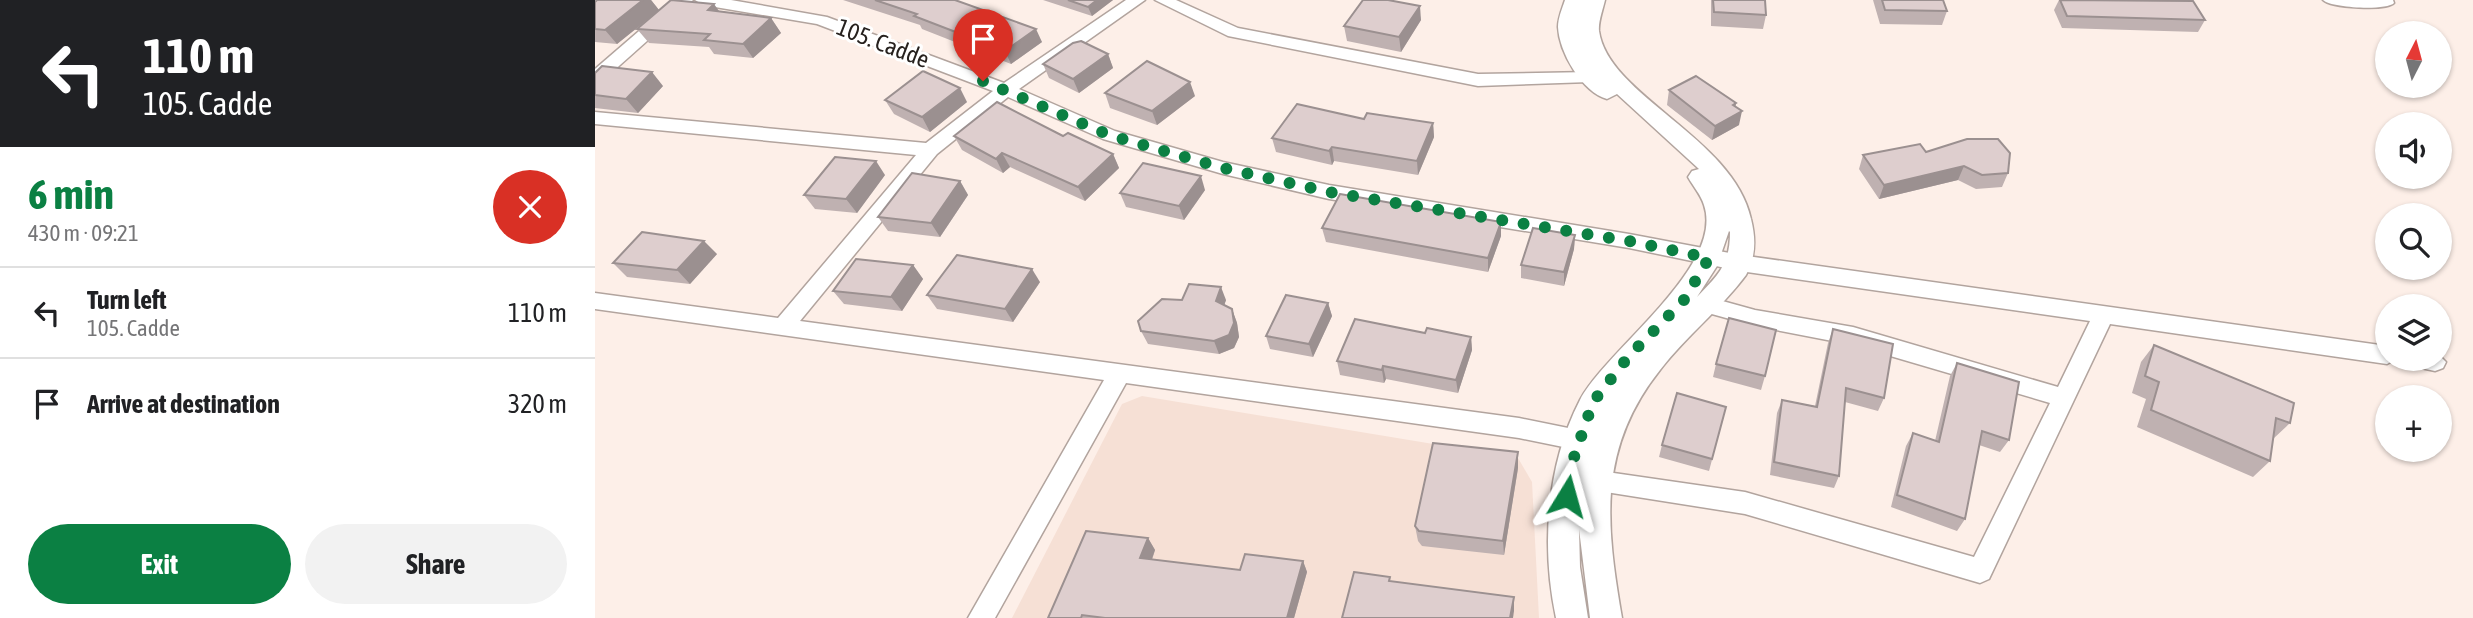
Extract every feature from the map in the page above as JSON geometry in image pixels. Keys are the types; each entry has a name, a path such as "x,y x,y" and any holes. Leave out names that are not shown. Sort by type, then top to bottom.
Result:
{"main road":[{"path":"1571,618 1564,523 1570,469 1579,440 1593,402 1629,356 1684,300 1709,258 1718,204 1709,187 1590,77 1576,58 1569,36 1569,12 1575,0"},
{"path":"1595,0 1590,20 1592,45 1601,64 1617,82 1720,172 1737,201 1743,228 1740,263 1708,305 1649,362 1606,434 1593,480 1597,564 1606,618"}],"street":[{"path":"595,78 685,0"},
{"name":"105. Cadde","path":"703,0 821,20 1006,90 1109,135 1223,168 1329,192 1629,241 1740,263 2375,353"},
{"path":"784,325 930,150 1006,90 1136,0"},
{"path":"1163,0 1234,32 1478,80 1590,77"},
{"path":"2332,0 2386,2"},
{"path":"595,118 930,150"},
{"path":"595,301 1121,371 1519,428 1579,440"},
{"path":"1708,305 1755,318 1853,336 2064,398"},
{"path":"1593,480 1745,503 1980,572 2104,315"},
{"path":"981,618 1121,371"}],"shaded area":[{"path":"1142,396 1518,458 1532,482 1539,618 1012,618 1122,404"}],"building":[{"path":"597,0 643,0 605,30 595,29"},
{"path":"671,0 714,4 708,10 771,18 743,44 704,40 710,34 637,29"},
{"path":"875,0 955,0 1036,29 1005,51 914,16 917,14"},
{"path":"1068,0 1097,0 1088,7"},
{"path":"1363,0 1388,0 1420,6 1399,37 1344,26"},
{"path":"1713,0 1765,0 1766,15 1714,12"},
{"path":"1882,0 1943,0 1947,11 1885,10"},
{"path":"2060,0 2193,1 2205,20 2067,16"},
{"path":"1081,41 1108,54 1073,79 1043,64 1073,43"},
{"path":"1147,61 1190,82 1152,111 1105,93"},
{"path":"602,66 652,72 626,99 595,95 595,73"},
{"path":"923,71 960,88 922,117 885,100"},
{"path":"1696,76 1736,103 1733,105 1742,111 1715,126 1669,90"},
{"path":"997,102 1063,136 1068,133 1113,154 1078,187 1002,153 996,159 954,136"},
{"path":"1297,104 1364,119 1367,113 1433,123 1417,161 1332,147 1329,151 1272,138"},
{"path":"1967,139 1998,139 2010,153 2008,173 1982,175 1964,166 1884,185 1863,155 1920,144 1926,152"},
{"path":"835,157 876,161 846,199 804,195"},
{"path":"1143,163 1201,176 1179,206 1120,193"},
{"path":"912,173 960,181 931,223 878,217"},
{"path":"1340,194 1501,222 1488,258 1322,228"},
{"path":"1533,228 1575,235 1564,272 1521,265"},
{"path":"642,232 704,241 677,270 613,263"},
{"path":"957,255 1032,269 1005,309 927,295"},
{"path":"856,259 913,265 891,297 833,291"},
{"path":"1189,284 1221,287 1216,301 1232,309 1234,323 1229,335 1214,341 1141,331 1138,321 1162,299 1182,300"},
{"path":"1286,295 1328,303 1309,344 1266,336"},
{"path":"1729,318 1776,330 1765,376 1716,364"},
{"path":"1355,319 1425,333 1427,328 1471,337 1456,380 1383,366 1382,370 1337,361"},
{"path":"1833,329 1893,344 1884,398 1846,388 1839,476 1774,462 1782,400 1817,407"},
{"path":"2154,345 2294,403 2290,423 2276,418 2270,461 2151,410 2159,382 2145,376"},
{"path":"1957,363 2019,382 2009,440 1982,431 1965,519 1897,495 1913,433 1939,442"},
{"path":"1677,393 1726,407 1712,459 1662,445"},
{"path":"1433,443 1518,452 1503,541 1419,531 1415,526"},
{"path":"1086,531 1148,538 1140,558 1240,570 1245,554 1303,561 1287,618 1105,618 1082,615 1081,618 1048,618"},
{"path":"1354,572 1390,577 1389,581 1514,597 1510,618 1342,618"}],"route":[{"path":"983,81 1109,135 1223,168 1329,192 1629,241 1709,258 1684,300 1629,356 1593,402 1570,469 1567,496"}]}
